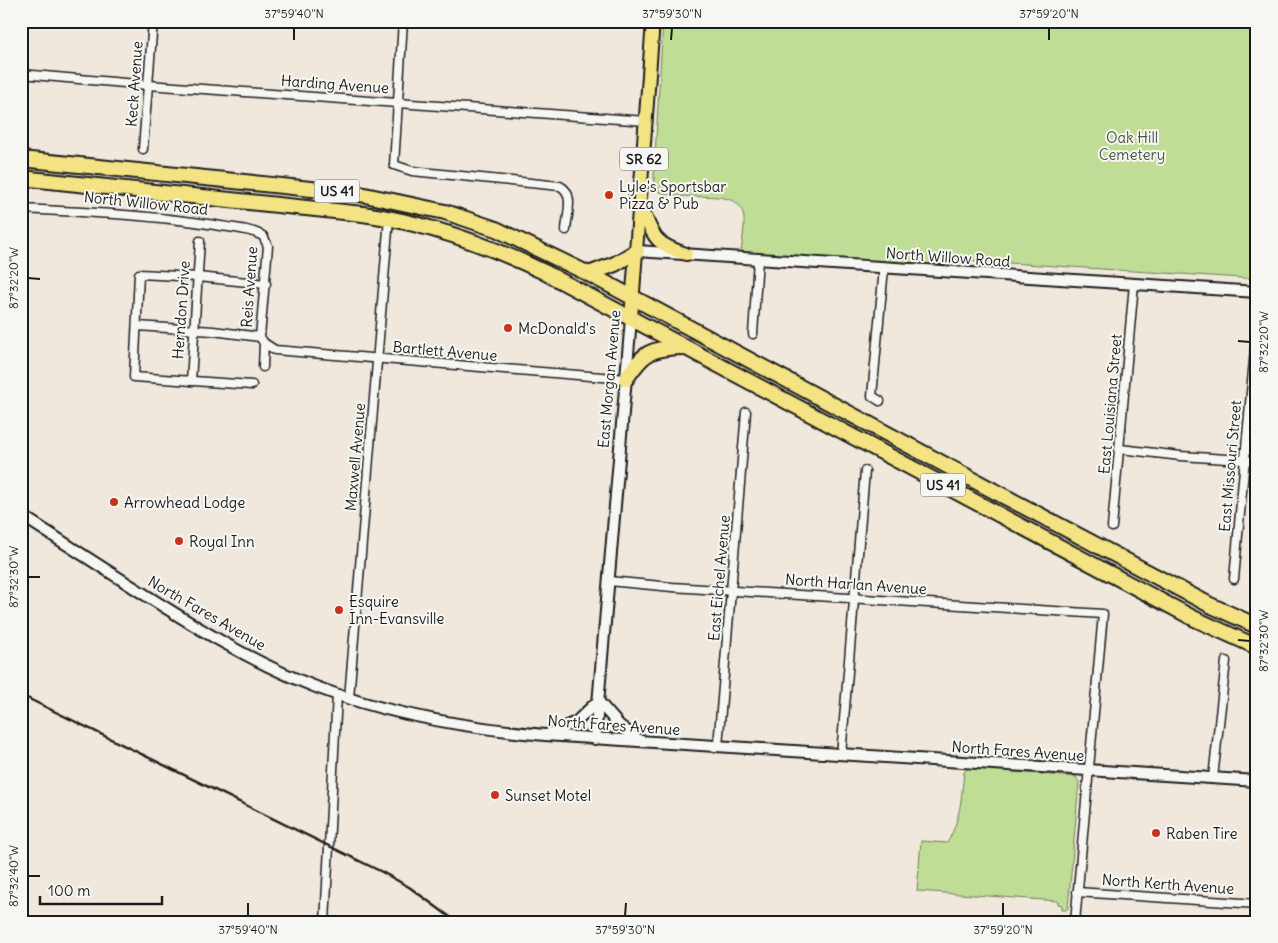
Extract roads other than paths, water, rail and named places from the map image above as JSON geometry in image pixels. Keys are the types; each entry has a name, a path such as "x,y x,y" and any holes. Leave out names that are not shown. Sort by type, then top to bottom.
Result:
{"highway":[{"name":"US 41","path":"21,159 375,196 471,220 516,238 589,274 1210,605 1257,626"},
{"name":"US 41","path":"21,178 389,218 452,234 498,250 544,272 1193,618 1257,647"},
{"path":"21,182 87,185"},
{"path":"589,274 615,264 637,251"},
{"path":"626,379 633,368 652,351 663,348 684,347"}],"main road":[{"name":"East Morgan Avenue","path":"631,319 653,21"},
{"path":"640,204 659,241 669,248 686,254"}],"street":[{"name":"Keck Avenue","path":"144,149 153,21"},
{"path":"403,21 394,165 412,171 560,186 566,189 569,194 566,230"},
{"name":"Harding Avenue","path":"21,74 646,121"},
{"name":"North Willow Road","path":"21,209 106,213 178,220 251,231 265,238"},
{"name":"Maxwell Avenue","path":"349,698 389,218"},
{"name":"Reis Avenue","path":"263,367 262,340 268,246 265,238"},
{"name":"Herndon Drive","path":"191,381 200,241"},
{"name":"North Willow Road","path":"637,251 1257,292"},
{"path":"753,334 758,259"},
{"path":"880,401 872,396 884,268"},
{"path":"252,385 134,377 139,274 198,277 266,284"},
{"name":"East Louisiana Street","path":"1112,527 1134,284"},
{"name":"East Morgan Avenue","path":"595,739 631,319"},
{"name":"Bartlett Avenue","path":"137,326 194,330 262,340 274,350 287,352 626,379"},
{"name":"East Missouri Street","path":"1234,579 1243,460 1257,327"},
{"name":"East Eichel Avenue","path":"718,746 746,412"},
{"path":"1120,449 1181,456 1257,461"},
{"path":"841,754 866,470"},
{"name":"North Fares Avenue","path":"21,516 197,628 252,659 337,695 406,714 456,724 595,739 1257,781"},
{"name":"North Harlan Avenue","path":"608,581 732,591 1103,614 1090,770"},
{"path":"1213,778 1226,661"},
{"path":"325,922 337,695"},
{"path":"545,735 576,722 598,701 619,725 640,742"},
{"path":"1075,922 1090,770"},
{"name":"North Kerth Avenue","path":"1077,892 1257,904"}],"railway":[{"path":"21,695 382,872 409,887 457,922"}],"place":[{"name":"Lyle's Sportsbar Pizza & Pub","path":"609,195"},
{"name":"McDonald's","path":"508,328"},
{"name":"Arrowhead Lodge","path":"114,502"},
{"name":"Royal Inn","path":"179,541"},
{"name":"Esquire Inn-Evansville","path":"339,610"},
{"name":"Sunset Motel","path":"495,795"},
{"name":"Raben Tire","path":"1156,833"}],"park label":[{"name":"Oak Hill Cemetery","path":"1132,146"}]}
